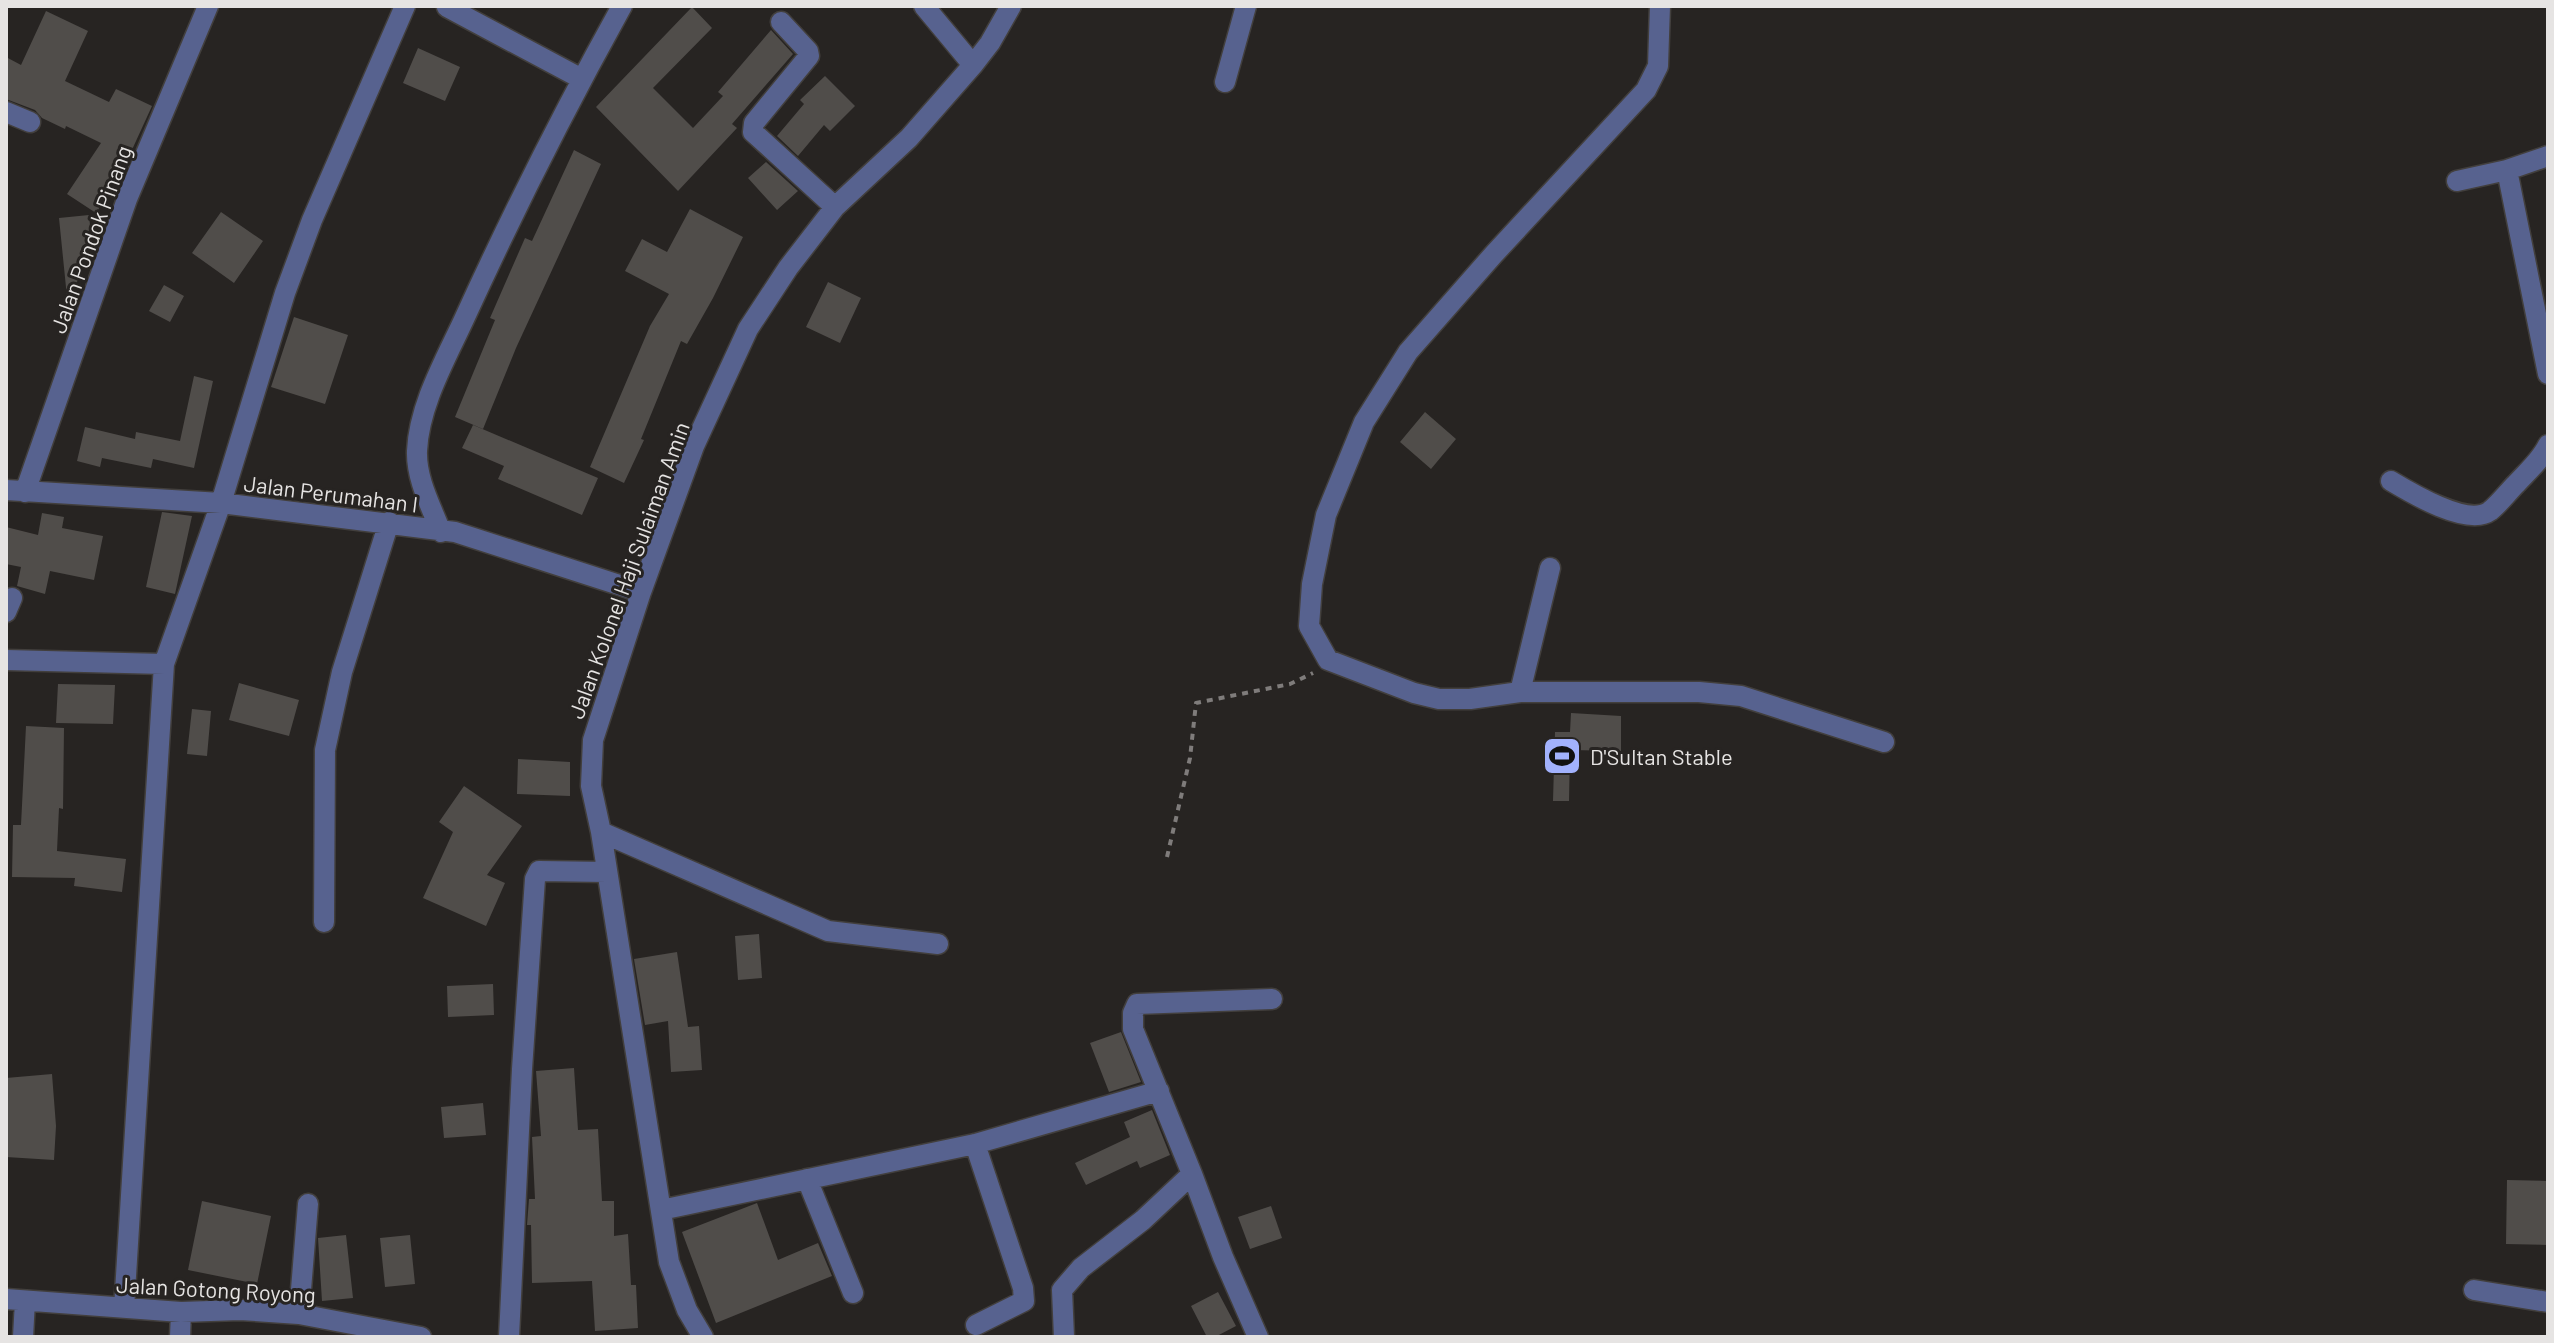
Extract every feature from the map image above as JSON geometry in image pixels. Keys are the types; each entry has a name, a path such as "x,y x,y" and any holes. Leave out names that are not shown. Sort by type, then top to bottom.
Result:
{"street":[{"name":"Jalan Pondok Pinang","path":"16,491 127,199 208,6"},
{"path":"124,1308 164,664 221,503 301,249 405,6"},
{"path":"441,532 418,472 420,428 433,387 502,235 622,6"},
{"path":"924,6 973,65"},
{"name":"Jalan Kolonel Haji Sulaiman Amin","path":"703,1337 687,1310 669,1262 601,832 591,786 592,745 641,592 694,446 748,329 788,268 835,207 909,138 973,65 1011,6"},
{"path":"1225,82 1246,6"},
{"path":"1660,6 1658,66 1646,90 1408,352 1364,422 1326,515 1312,584 1309,626 1328,660 1414,693 1439,699 1470,699 1520,692 1699,692 1741,696 1884,742"},
{"path":"447,7 582,79"},
{"path":"781,22 808,51 809,56 754,123 753,132 835,207"},
{"path":"6,112 30,122"},
{"path":"2457,181 2507,170 2548,156"},
{"path":"2507,170 2548,374"},
{"path":"2391,481 2450,510 2473,515 2488,513 2526,474 2548,445"},
{"name":"Jalan Perumahan I","path":"16,491 221,503 455,532 641,592"},
{"path":"324,922 325,750 342,672 389,522"},
{"path":"1520,692 1550,568"},
{"path":"6,660 164,664"},
{"path":"601,832 828,931 938,944"},
{"path":"509,1337 535,879 539,871 607,872"},
{"path":"1258,1337 1133,1029 1133,1013 1137,1004 1272,999"},
{"path":"661,1210 975,1144 1159,1091"},
{"path":"975,1144 1023,1288 1024,1301 976,1325"},
{"path":"1064,1337 1062,1290 1081,1268 1143,1220 1192,1174"},
{"path":"807,1179 853,1293"},
{"path":"299,1314 308,1204"},
{"path":"2474,1290 2548,1302"},
{"path":"15,1300 23,1337"},
{"name":"Jalan Gotong Royong","path":"15,1300 181,1312 240,1310 299,1314 421,1337"},
{"path":"180,1337 181,1312"}],"path":[{"path":"1167,857 1190,758 1196,703 1290,684 1309,675 1328,660"}],"building":[{"path":"692,7 712,28 653,88 693,128 723,96 718,92 771,30 793,54 732,124 737,128 678,191 596,107"},
{"path":"46,11 88,31 65,81 109,102 116,89 152,106 120,176 96,213 67,194 101,143 66,126 65,129 42,118 35,110 6,99 6,57 21,65"},
{"path":"418,48 460,67 445,101 403,83"},
{"path":"825,76 855,106 830,131 824,125 798,156 777,136 804,104 800,100"},
{"path":"574,150 601,164 516,348 483,429 455,417 495,320 490,318 525,238 532,241"},
{"path":"766,162 798,191 777,210 748,178"},
{"path":"690,209 743,237 687,344 681,341 641,439 644,440 624,483 590,467 650,326 669,294 625,271 642,239 667,252"},
{"path":"221,212 263,241 234,283 192,253"},
{"path":"89,215 93,256 86,257 68,307 59,218"},
{"path":"828,282 861,298 840,343 806,327"},
{"path":"164,285 184,296 170,322 149,311"},
{"path":"294,317 348,335 325,404 271,387"},
{"path":"194,376 213,381 194,468 153,459 151,468 102,458 100,467 77,461 85,427 135,439 136,432 180,441"},
{"path":"1425,412 1456,439 1431,469 1400,442"},
{"path":"473,425 598,478 582,515 498,479 504,466 462,448"},
{"path":"162,512 192,516 175,594 146,587"},
{"path":"42,513 64,517 62,528 103,536 94,580 50,571 45,594 17,586 21,567 6,564 6,527 38,535"},
{"path":"239,683 299,700 289,736 229,720"},
{"path":"58,684 115,685 113,724 56,723"},
{"path":"192,709 211,711 207,756 187,754"},
{"path":"1571,713 1621,716 1621,751 1570,750 1569,801 1553,801 1555,732 1570,732"},
{"path":"26,726 64,728 63,809 59,808 57,851 126,859 122,892 74,886 75,878 12,877 13,825 21,825"},
{"path":"518,759 570,762 570,796 517,794"},
{"path":"464,786 522,826 487,875 505,883 486,926 423,898 453,832 439,822"},
{"path":"759,934 762,978 738,980 735,936"},
{"path":"677,952 688,1027 699,1026 702,1070 671,1072 668,1021 645,1025 634,959"},
{"path":"493,984 494,1015 448,1017 447,986"},
{"path":"1121,1032 1141,1082 1109,1092 1090,1043"},
{"path":"574,1068 578,1130 598,1129 602,1201 614,1201 614,1236 628,1234 631,1285 636,1285 638,1328 595,1331 592,1281 532,1283 531,1225 527,1225 529,1199 535,1199 532,1137 541,1136 536,1071"},
{"path":"52,1074 56,1126 54,1160 6,1157 6,1078"},
{"path":"483,1103 486,1135 444,1138 441,1107"},
{"path":"1152,1110 1170,1155 1140,1168 1137,1161 1086,1185 1075,1163 1130,1137 1124,1122"},
{"path":"2507,1180 2548,1181 2548,1245 2506,1244"},
{"path":"202,1201 271,1216 257,1284 188,1270"},
{"path":"757,1203 778,1260 818,1243 832,1276 716,1323 682,1232"},
{"path":"1271,1206 1282,1238 1250,1249 1238,1217"},
{"path":"346,1235 353,1298 322,1301 318,1238"},
{"path":"410,1235 415,1284 385,1287 380,1238"},
{"path":"1218,1292 1236,1326 1215,1337 1207,1337 1191,1306"}],"place":[{"name":"D'Sultan Stable","path":"1562,756"}]}
